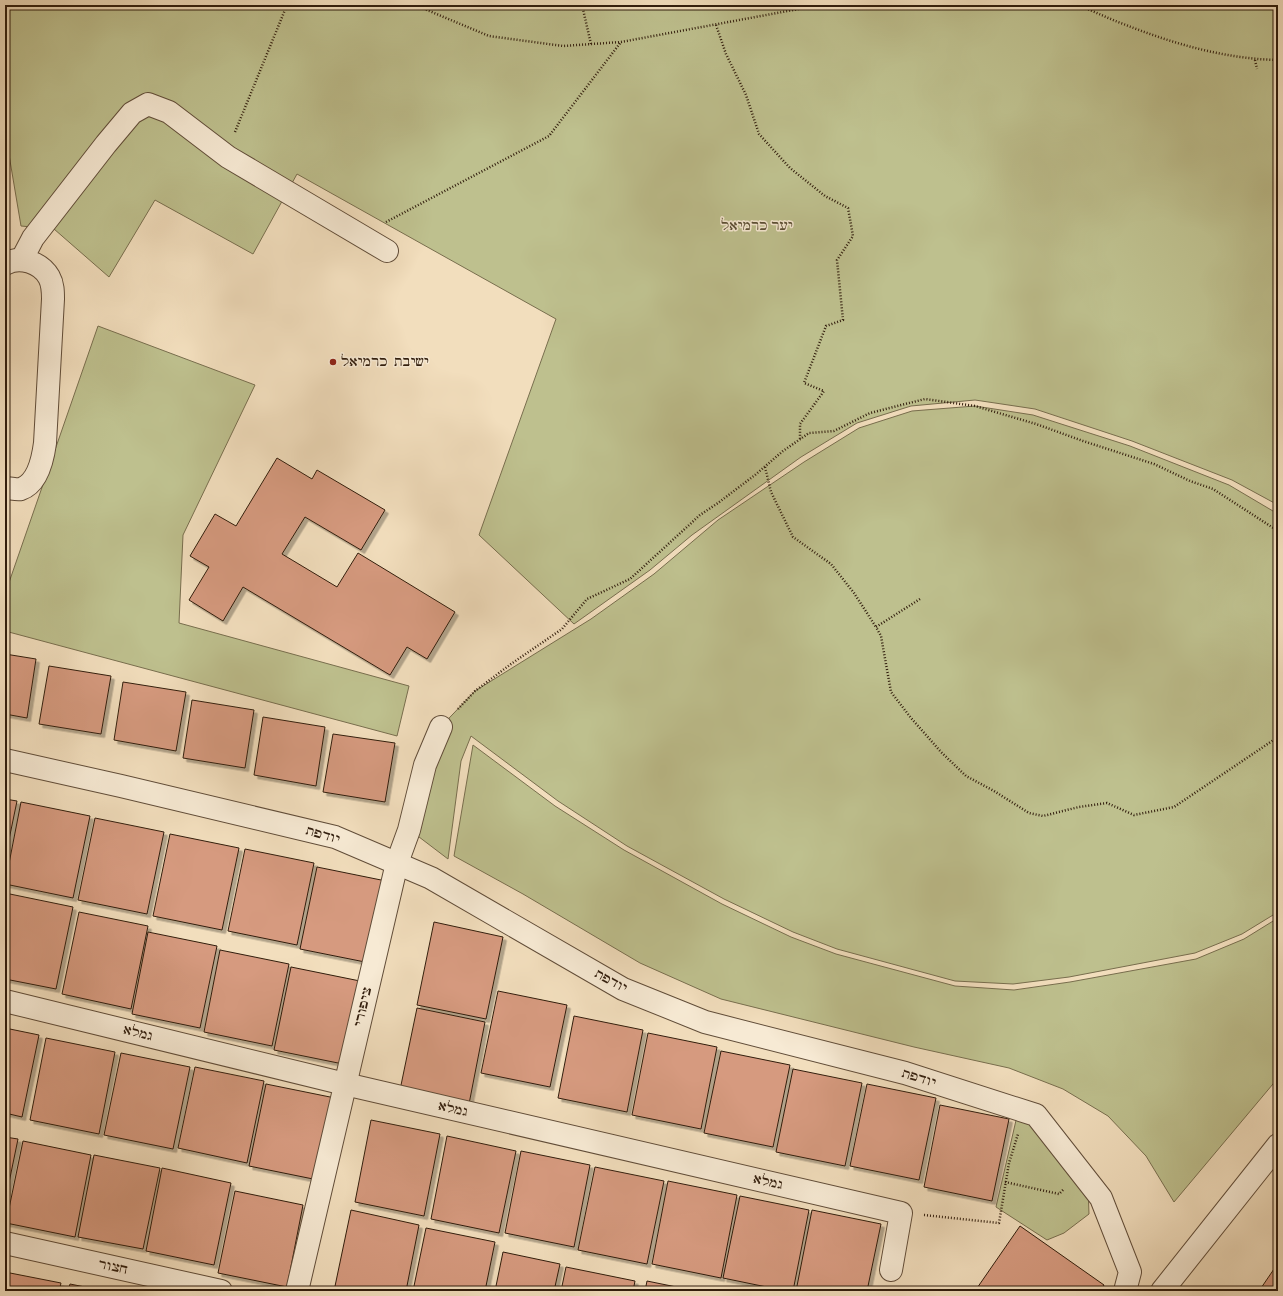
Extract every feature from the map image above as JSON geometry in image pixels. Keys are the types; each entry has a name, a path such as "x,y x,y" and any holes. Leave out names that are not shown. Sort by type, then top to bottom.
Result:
{"street":[{"path":"14,262 132,113 148,104 169,112 228,157 387,251"},
{"path":"5,488 20,489 34,478 40,468 45,443 53,288 49,277 41,268 34,264 14,262"},
{"name":"ציפורי","path":"297,1291 397,863 409,830 425,765 441,727"},
{"name":"יודפת","path":"5,760 335,837 431,878 623,989 705,1022 905,1073 1025,1112 1036,1114 1101,1198 1130,1272 1125,1291"},
{"name":"גמלא","path":"5,1001 345,1084 901,1213"},
{"path":"1162,1291 1278,1145"},
{"path":"891,1270 901,1213"},
{"name":"חצור","path":"5,1244 222,1291"}],"path":[{"path":"228,157 235,131 287,5"},
{"path":"415,5 489,36 563,46 621,42 820,5"},
{"path":"582,5 591,44"},
{"path":"1078,5 1154,36 1220,54 1255,60 1278,60"},
{"path":"716,25 726,54 746,95 759,134 790,168 825,196 848,208 853,236 837,260 843,320 826,326 804,383 824,391 800,424 800,439"},
{"path":"381,224 549,136 621,42"},
{"path":"1255,60 1257,69"},
{"path":"441,727 474,691 562,629 587,599 630,579 700,515 718,503 800,439 809,434 834,431 870,413 925,399 975,406 1036,424 1154,464 1190,481 1213,489 1278,531"},
{"path":"765,467 771,492 793,537 831,564 854,593 876,627 881,636 891,692 911,718 941,752 966,776 994,791 1029,813 1043,816 1079,807 1107,803 1134,815 1174,807 1278,737"},
{"path":"876,627 920,599"},
{"path":"901,1213 999,1223 1009,1163 1025,1112"},
{"path":"1005,1182 1059,1194 1080,1172"}],"green space":[{"name":"יער כרמיאל","path":"5,5 1278,5 1278,505 1232,480 1132,441 1035,409 975,400 911,406 857,423 801,457 692,535 650,570 574,624 479,535 556,319 297,174 253,254 155,200 109,277 54,229 21,226 5,131"},
{"path":"98,326 255,385 183,535 179,623 409,686 397,736 5,631 5,594"},
{"path":"975,406 1033,415 1130,446 1229,485 1278,514 1278,912 1242,934 1195,953 1069,977 1013,984 955,981 837,949 793,932 724,899 627,846 558,801 471,736 461,761 448,859 402,824 431,737 475,691 591,619 654,574 718,520 804,462 859,428 912,411"},
{"path":"473,745 555,806 624,850 722,904 791,937 836,954 955,986 1014,990 1070,982 1196,959 1244,939 1278,918 1278,1078 1174,1202 1146,1156 1108,1116 1063,1089 1009,1068 914,1047 721,999 640,963 523,894 454,856"},
{"path":"1017,1116 1043,1124 1088,1186 1089,1214 1064,1233 1047,1240 996,1207"}],"building":[{"path":"277,458 312,479 317,470 385,510 361,550 305,517 282,554 337,587 358,553 455,612 427,659 407,647 390,675 243,587 223,621 189,600 209,567 190,556 215,514 236,526"},
{"path":"5,654 36,659 27,718 5,714"},
{"path":"49,666 111,676 101,734 39,724"},
{"path":"123,682 186,692 176,751 114,740"},
{"path":"192,700 254,710 245,768 183,758"},
{"path":"263,717 325,727 316,786 254,775"},
{"path":"333,734 395,743 385,802 323,792"},
{"path":"5,799 17,801 5,859"},
{"path":"21,802 90,816 73,898 5,884"},
{"path":"95,818 164,832 147,914 78,900"},
{"path":"170,834 239,848 222,930 153,916"},
{"path":"245,849 314,863 297,945 228,931"},
{"path":"317,867 386,881 370,963 300,949"},
{"path":"5,893 73,907 56,989 5,979"},
{"path":"79,912 148,926 131,1009 62,994"},
{"path":"434,922 503,937 486,1019 417,1005"},
{"path":"148,932 217,946 200,1028 132,1014"},
{"path":"220,950 289,964 272,1046 204,1032"},
{"path":"291,967 360,981 343,1064 274,1050"},
{"path":"498,991 567,1005 550,1087 481,1073"},
{"path":"417,1008 485,1022 469,1104 400,1090"},
{"path":"574,1016 643,1030 627,1112 558,1098"},
{"path":"5,1028 39,1035 22,1117 5,1113"},
{"path":"648,1033 717,1047 701,1129 632,1115"},
{"path":"46,1038 115,1052 99,1134 30,1120"},
{"path":"721,1051 790,1065 773,1147 704,1133"},
{"path":"121,1053 190,1067 173,1149 104,1135"},
{"path":"195,1067 264,1081 247,1163 178,1148"},
{"path":"793,1069 862,1083 845,1166 776,1152"},
{"path":"266,1084 335,1098 318,1180 249,1166"},
{"path":"867,1084 936,1098 919,1180 850,1166"},
{"path":"940,1105 1009,1119 992,1201 924,1187"},
{"path":"371,1120 440,1134 424,1216 355,1202"},
{"path":"447,1136 516,1151 499,1233 431,1219"},
{"path":"5,1137 18,1139 5,1202"},
{"path":"23,1141 91,1155 75,1237 6,1223"},
{"path":"521,1151 590,1165 574,1247 505,1233"},
{"path":"94,1155 160,1168 143,1249 78,1237"},
{"path":"595,1167 664,1181 647,1264 578,1250"},
{"path":"162,1168 231,1183 214,1265 146,1251"},
{"path":"668,1181 737,1195 721,1278 652,1264"},
{"path":"235,1191 303,1205 287,1287 218,1273"},
{"path":"740,1196 809,1210 793,1291 786,1291 723,1278"},
{"path":"351,1210 419,1225 406,1291 334,1291"},
{"path":"812,1210 881,1224 867,1291 796,1291"},
{"path":"1020,1226 1104,1285 1100,1291 975,1291"},
{"path":"426,1228 495,1242 485,1291 413,1291"},
{"path":"503,1252 560,1264 554,1291 495,1291"},
{"path":"566,1267 635,1281 633,1291 561,1291"},
{"path":"1274,1269 1278,1271 1278,1291 1259,1291"},
{"path":"5,1272 61,1283 59,1291 5,1291"},
{"path":"647,1281 696,1291 645,1291"},
{"path":"70,1284 105,1291 68,1291"}],"place":[{"name":"ישיבת כרמיאל","path":"333,362"}]}
